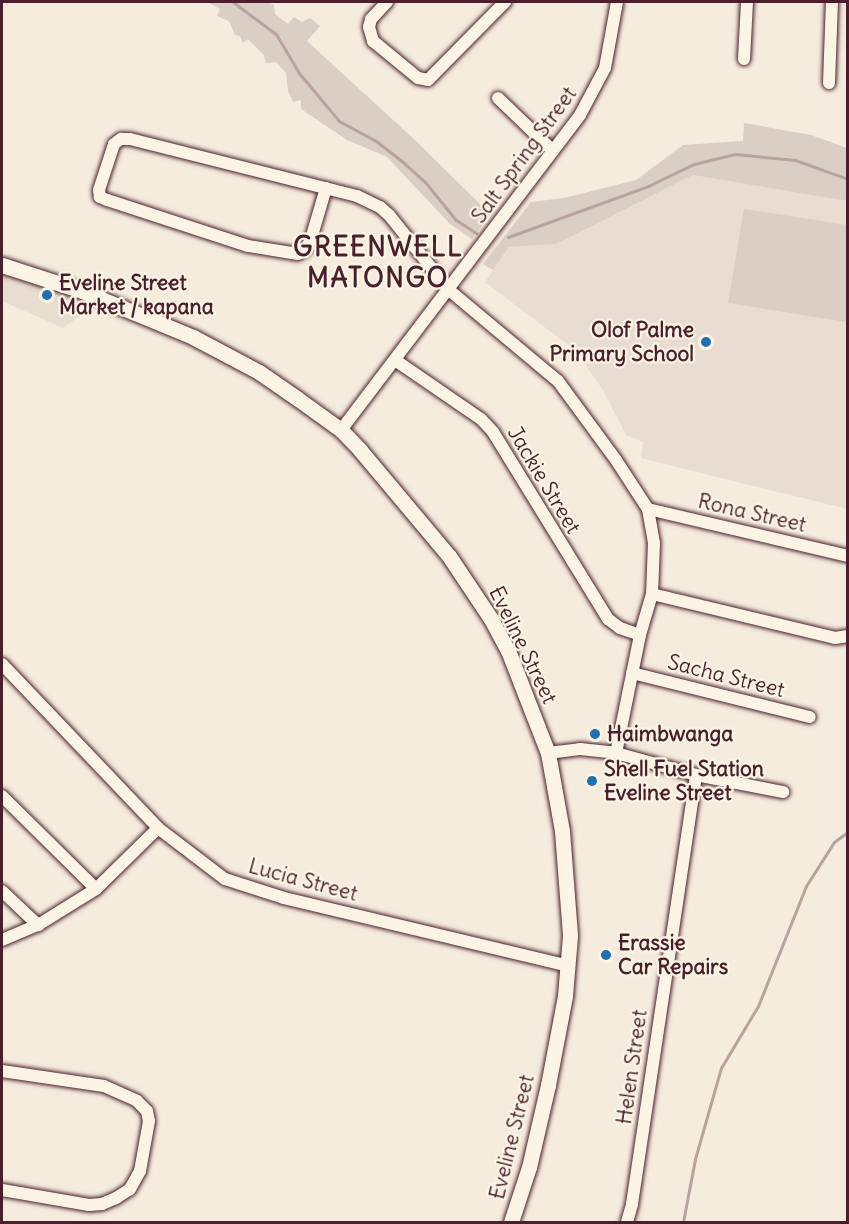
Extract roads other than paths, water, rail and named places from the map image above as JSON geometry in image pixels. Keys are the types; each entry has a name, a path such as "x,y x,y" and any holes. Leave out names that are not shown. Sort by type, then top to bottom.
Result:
{"street":[{"path":"387,2 371,20 369,27 373,41 418,78 428,80 506,2"},
{"name":"Salt Spring Street","path":"341,430 580,115 598,84 609,51 617,2"},
{"path":"744,59 747,2"},
{"path":"829,83 832,2"},
{"path":"498,98 553,152"},
{"path":"326,188 311,239 306,249 298,254 248,246 107,200 100,197 99,190 114,144 121,139 158,145 357,195 380,207 448,290 558,381 616,460 648,509 654,543 652,594 640,635 616,753"},
{"name":"Eveline Street","path":"2,265 82,291 193,338 259,372 341,430 468,582 509,653 548,753 562,831 570,913 569,966 539,1129 511,1222"},
{"name":"Jackie Street","path":"395,360 481,419 493,432 608,619 620,628 640,635"},
{"name":"Rona Street","path":"648,509 848,556"},
{"path":"652,594 835,638 848,636"},
{"name":"Lucia Street","path":"2,664 158,828 225,879 249,889 569,966"},
{"name":"Sacha Street","path":"632,673 810,717"},
{"path":"548,753 579,750 616,753 696,775 783,792"},
{"name":"Helen Street","path":"627,1222 632,1204 696,775"},
{"path":"2,796 96,889"},
{"path":"2,940 38,925 96,889 158,828"},
{"path":"2,891 38,925"},
{"path":"2,1071 104,1086 137,1101 147,1111 149,1121 140,1170 130,1189 116,1198 102,1204 89,1205 2,1190"}],"waterway":[{"path":"233,2 276,34 299,73 339,121 376,141 405,164 425,182 456,220 476,233"},
{"path":"508,237 648,186 694,164 735,154 795,160 848,179"},
{"path":"683,1222 695,1159 721,1068 758,1006 806,886 834,842 848,832"}],"place":[{"name":"Eveline Street Market / kapana","path":"47,295"},
{"name":"Olof Palme Primary School","path":"706,342"},
{"name":"Haimbwanga","path":"595,734"},
{"name":"Shell Fuel Station Eveline Street","path":"592,781"},
{"name":"Erassie Car Repairs","path":"606,955"}],"district":[{"name":"GREENWELL MATONGO","path":"378,262"}]}
